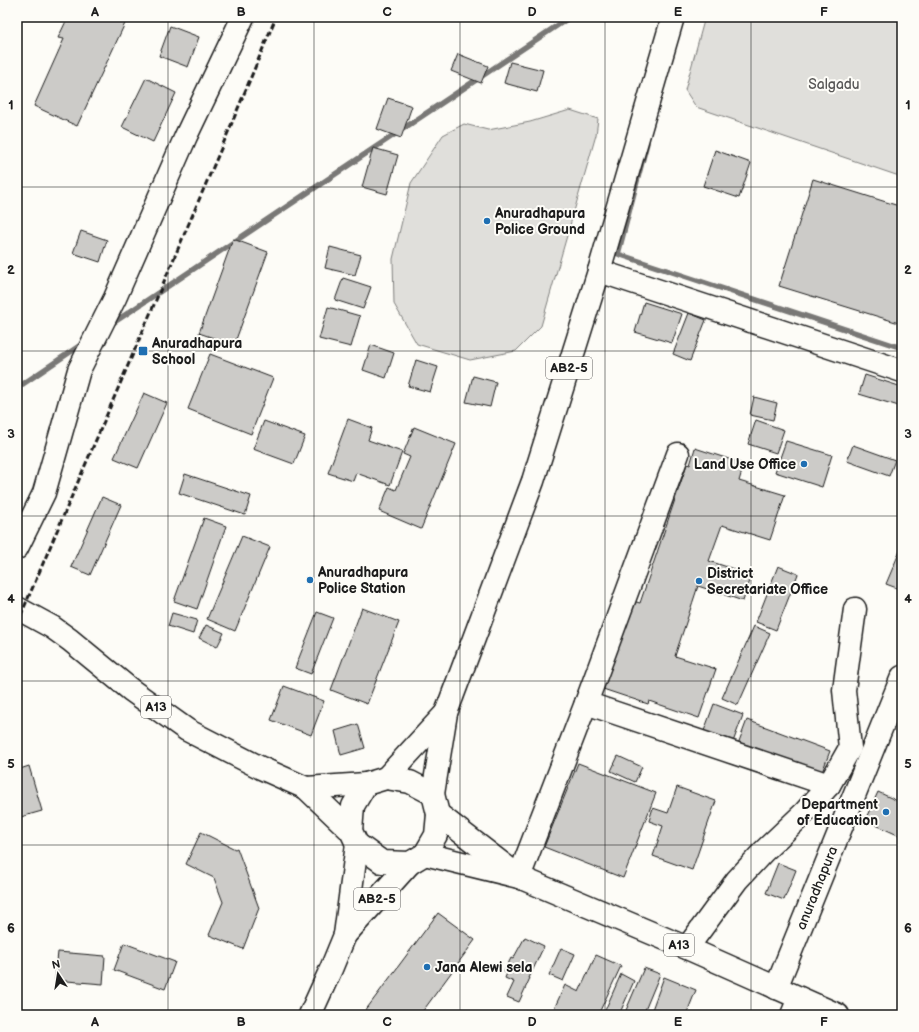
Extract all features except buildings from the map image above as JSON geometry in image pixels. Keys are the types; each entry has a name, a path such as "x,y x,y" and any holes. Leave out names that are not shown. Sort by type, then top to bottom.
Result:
{"main road":[{"path":"17,548 44,493 79,370 115,298 186,136 243,17"},
{"name":"AB2-5","path":"435,804 446,713 533,481 599,271 673,17"},
{"path":"599,271 902,371"},
{"path":"519,877 586,704 678,454"},
{"name":"A13","path":"17,608 52,627 131,690 187,730 261,768 306,788 354,838"},
{"path":"687,948 737,880 763,852 804,813 829,785 850,748 844,690 855,609"},
{"name":"anuradhapura","path":"776,988 902,677"},
{"path":"586,704 829,785"},
{"name":"AB2-5","path":"376,781 446,713"},
{"path":"376,781 410,782 435,804 436,835 418,858 382,862 354,838 353,806 376,781"},
{"name":"A13","path":"306,788 376,781"},
{"name":"A13","path":"435,804 519,877"},
{"name":"AB2-5","path":"310,1015 331,969 344,935 354,838"},
{"name":"AB2-5","path":"344,935 418,858"},
{"name":"A13","path":"418,858 519,877 687,948 776,988 796,1007 838,1015"}],"green space":[{"name":"Salgadu","path":"705,17 902,17 902,177 696,107 685,90"},
{"name":"Anuradhapura Police Ground","path":"570,110 598,119 596,135 541,326 516,351 470,360 417,344 394,304 393,259 411,183 443,135 464,124 488,130 530,122"}],"waterway":[{"path":"110,325 570,17"},
{"path":"647,143 618,254 902,348"},
{"path":"17,388 85,342"}],"railway":[{"path":"17,624 276,17"}],"place":[{"name":"Anuradhapura Police Ground","path":"487,221"},
{"name":"Anuradhapura School","path":"143,351"},
{"name":"Land Use Office","path":"804,464"},
{"name":"Anuradhapura Police Station","path":"310,580"},
{"name":"District Secretariate Office","path":"699,581"},
{"name":"Department of Education","path":"886,812"},
{"name":"Jana Alewi sela","path":"427,967"}]}
